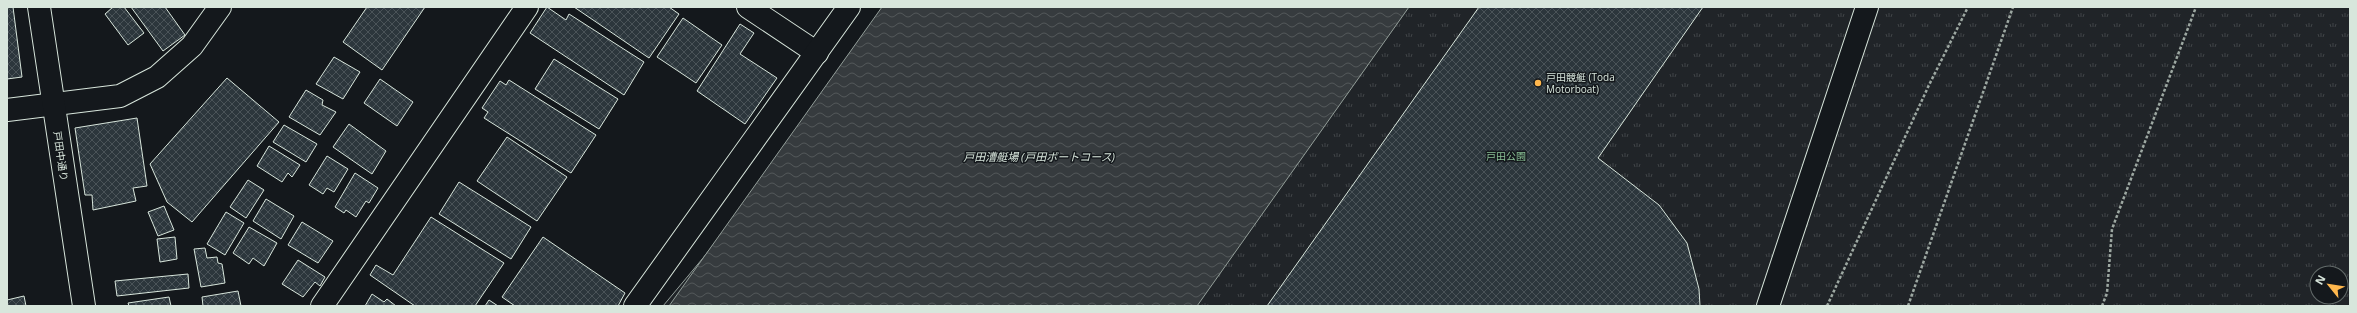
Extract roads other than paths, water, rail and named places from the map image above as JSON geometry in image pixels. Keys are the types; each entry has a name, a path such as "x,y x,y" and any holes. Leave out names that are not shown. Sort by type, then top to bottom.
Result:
{"street":[{"name":"戸田中通り","path":"39,7 84,306"},
{"path":"7,110 120,96 157,77 192,46 220,7"},
{"path":"322,306 527,7"},
{"path":"748,7 817,53"},
{"path":"636,306 850,7"},
{"path":"1768,306 1867,7"}],"water":[{"name":"戸田漕艇場 (戸田ボートコース)","path":"882,7 1409,7 1197,306 669,306"}],"place":[{"name":"戸田競艇 (Toda Motorboat)","path":"1538,83"}],"park label":[{"name":"戸田公園","path":"1506,156"}]}
